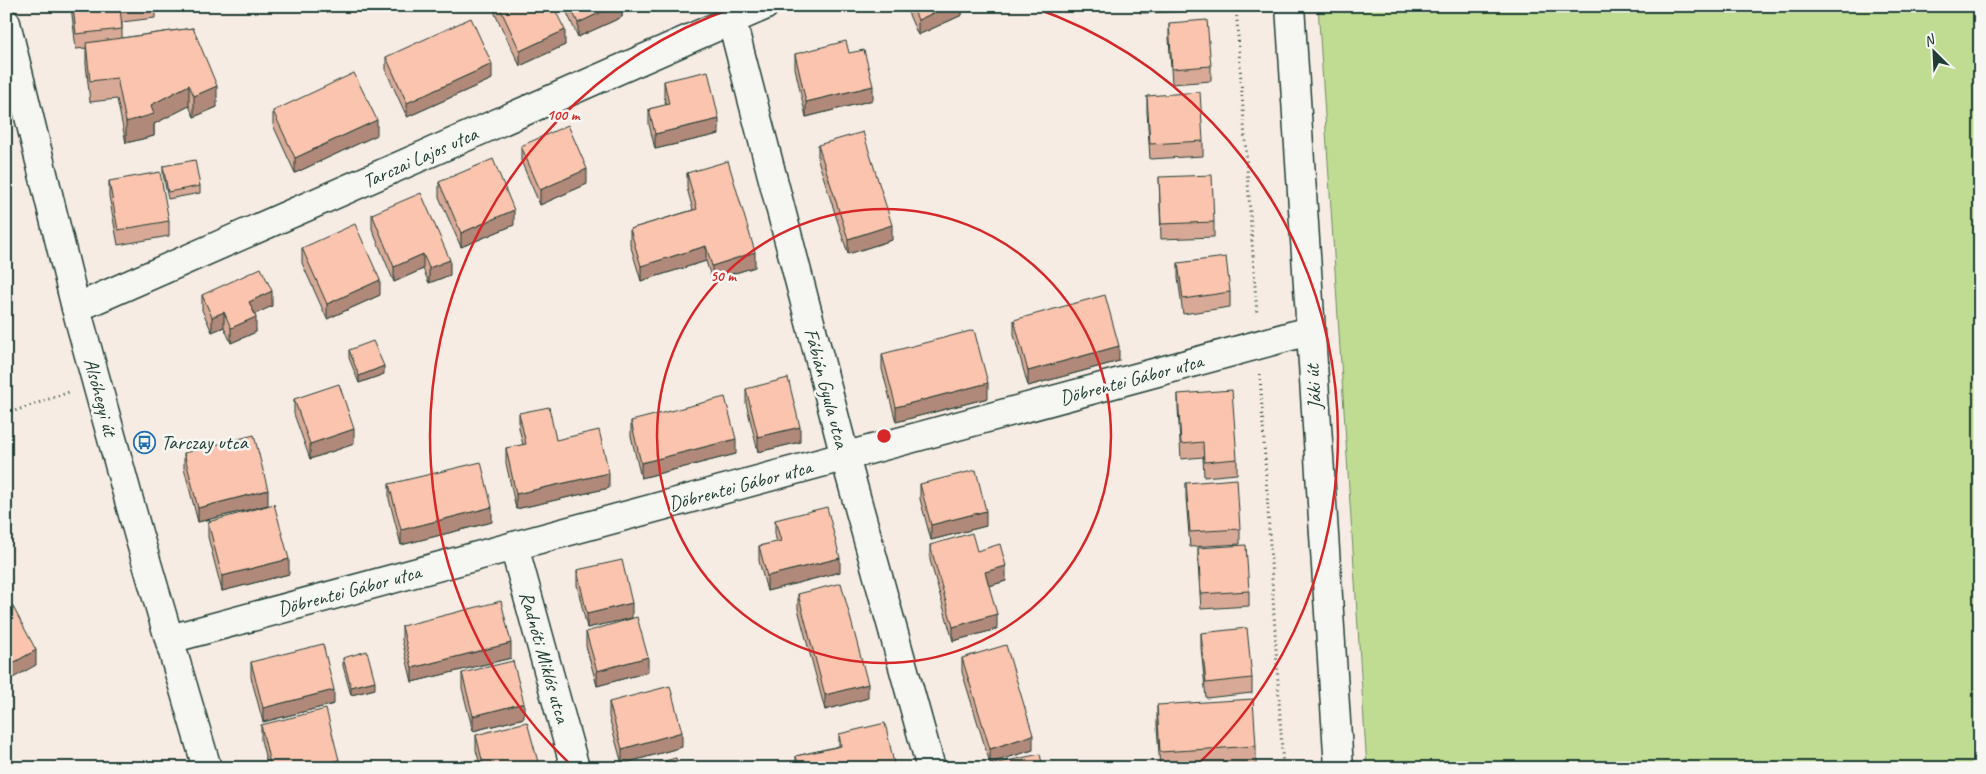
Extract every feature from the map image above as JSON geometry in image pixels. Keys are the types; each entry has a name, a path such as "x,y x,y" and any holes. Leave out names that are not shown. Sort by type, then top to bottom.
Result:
{"street":[{"name":"Tarczai Lajos utca","path":"76,308 730,14 764,6"},
{"name":"Jáki út","path":"1290,6 1338,768"},
{"name":"Fábián Gyula utca","path":"730,14 845,457 932,768"},
{"name":"Alsóhegyi út","path":"6,23 76,308 207,768"},
{"name":"Döbrentei Gábor utca","path":"170,639 1309,331"},
{"name":"Radnóti Miklós utca","path":"514,546 575,768"}],"path":[{"path":"1236,6 1259,345 1282,768"},
{"path":"6,414 97,382"}],"green space":[{"path":"1318,6 1980,6 1980,768 1367,768"}],"building":[{"path":"73,6 127,6 120,7 122,29 76,34"},
{"path":"499,6 553,6 565,30 520,51"},
{"path":"570,6 614,6 578,23"},
{"path":"912,6 949,6 918,20"},
{"path":"471,18 492,64 407,103 386,57"},
{"path":"1207,20 1211,66 1172,69 1169,23"},
{"path":"193,28 217,86 194,96 189,85 151,105 154,114 126,122 117,78 90,81 86,43"},
{"path":"846,41 849,53 864,50 873,86 806,102 795,54"},
{"path":"708,71 719,119 655,134 649,109 669,104 664,81"},
{"path":"354,73 377,120 295,158 273,111"},
{"path":"1200,92 1203,141 1150,144 1147,96"},
{"path":"568,125 587,169 540,190 521,146"},
{"path":"863,132 892,225 848,239 818,145"},
{"path":"493,159 514,210 461,233 439,182"},
{"path":"195,160 200,186 168,192 163,166"},
{"path":"728,161 755,252 712,266 706,246 641,266 630,229 697,209 687,173"},
{"path":"160,172 169,221 118,230 109,181"},
{"path":"1212,175 1214,222 1161,224 1159,177"},
{"path":"421,193 450,260 429,268 423,254 394,267 372,214"},
{"path":"355,224 380,280 327,304 302,248"},
{"path":"1226,257 1230,292 1183,299 1178,263"},
{"path":"261,268 272,291 249,302 256,317 231,328 224,312 212,317 202,295"},
{"path":"1105,295 1119,346 1028,371 1014,320"},
{"path":"974,330 988,383 896,407 882,354"},
{"path":"373,341 384,366 359,376 349,350"},
{"path":"788,378 800,427 758,437 746,389"},
{"path":"339,384 354,429 310,444 294,399"},
{"path":"1232,390 1237,459 1204,462 1203,442 1181,444 1178,394"},
{"path":"725,397 736,439 641,463 631,421"},
{"path":"549,407 556,440 599,430 609,473 516,494 506,448 526,444 519,413"},
{"path":"254,435 268,490 198,508 184,453"},
{"path":"481,462 492,507 401,530 389,484"},
{"path":"976,470 986,511 931,525 920,484"},
{"path":"1237,479 1240,529 1190,532 1186,483"},
{"path":"274,504 289,559 222,576 208,522"},
{"path":"827,507 840,558 767,576 759,546 781,541 775,520"},
{"path":"972,533 977,551 1000,544 1006,566 985,572 997,614 953,627 930,545"},
{"path":"1246,545 1249,591 1201,594 1198,548"},
{"path":"622,560 632,603 587,614 577,570"},
{"path":"841,583 868,684 825,695 798,594"},
{"path":"501,601 511,643 412,668 402,626"},
{"path":"12,605 36,650 6,667 6,609"},
{"path":"637,617 648,657 597,671 586,632"},
{"path":"1247,628 1252,678 1206,683 1201,633"},
{"path":"323,644 334,690 263,708 251,662"},
{"path":"1006,645 1033,735 990,749 962,658"},
{"path":"367,651 375,681 351,687 343,658"},
{"path":"513,661 524,703 473,716 462,673"},
{"path":"670,686 682,732 622,749 609,702"},
{"path":"1253,699 1256,746 1160,752 1157,705"},
{"path":"326,709 339,760 306,768 271,768 261,725"},
{"path":"527,722 538,762 517,768 484,768 476,735"},
{"path":"885,723 895,768 799,768 796,756 841,746 839,734"},
{"path":"1040,754 1043,768 993,768 993,764"},
{"path":"676,758 679,768 639,768"},
{"path":"436,764 437,768 421,768"}],"place":[{"name":"Tarczay utca","path":"145,442"}]}
